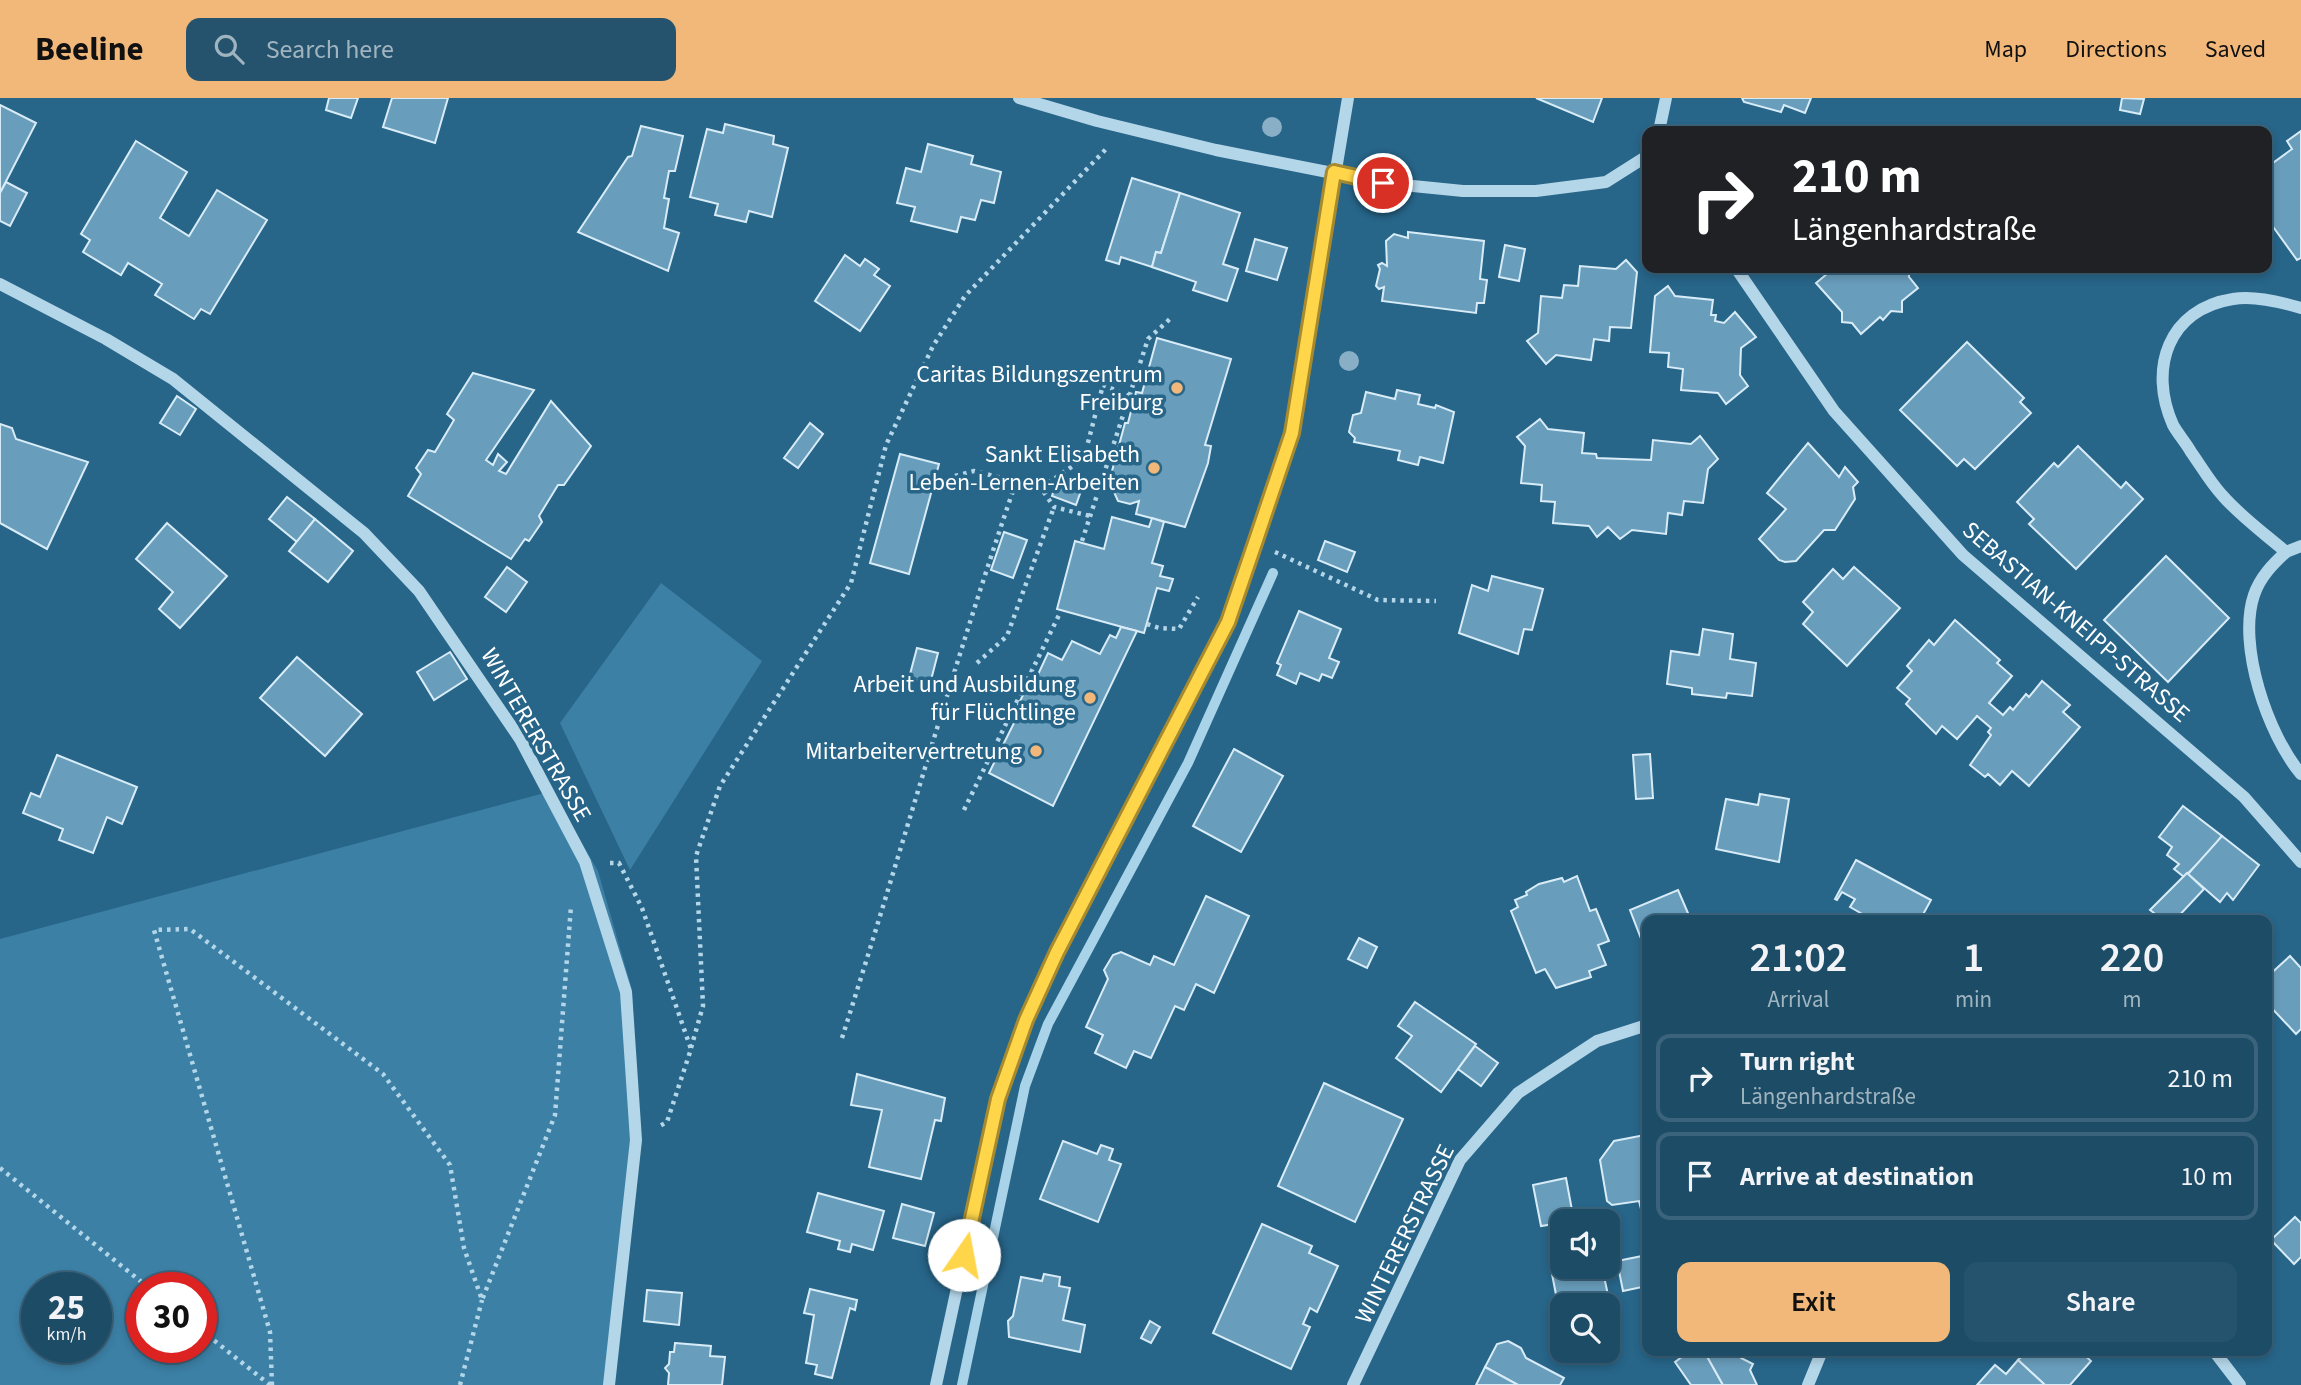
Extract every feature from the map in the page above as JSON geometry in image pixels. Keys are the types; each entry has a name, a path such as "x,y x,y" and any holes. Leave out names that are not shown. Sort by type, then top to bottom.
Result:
{"street":[{"path":"1019,98 1097,121 1216,150 1383,183 1463,191 1536,191 1606,182 1642,159"},
{"path":"936,1385 998,1099 1026,1020 1057,952 1228,622 1292,433 1348,98"},
{"path":"1660,126 1666,98"},
{"name":"SEBASTIAN-KNEIPP-STRASSE","path":"1739,273 1834,411 1963,555 2244,797 2301,862"},
{"name":"WINTERERSTRASSE","path":"0,284 106,339 173,379 364,533 419,591 468,659 520,739 585,862 626,992 636,1140 609,1385"},
{"path":"2286,552 2222,495 2173,425 2164,390 2163,366 2169,340 2188,317 2216,303 2233,298 2252,298 2301,308"},
{"path":"2301,546 2286,552 2267,570 2254,595 2251,650 2261,695 2277,737 2301,774"},
{"name":"WINTERERSTRASSE","path":"1353,1385 1460,1160 1518,1093 1597,1041 1642,1027"},
{"path":"1808,1385 1820,1356"},
{"path":"2218,1356 2240,1385"}],"path":[{"path":"667,1122 703,1006 696,856 720,786 851,583 887,444 933,346 965,296 1116,139"},
{"path":"1082,541 1129,408 1129,396 1148,339 1171,318"},
{"path":"1041,488 1084,458 1103,385 1129,396"},
{"path":"955,476 974,471 1041,488 1054,507 1090,516"},
{"path":"842,1038 894,874 962,639 1016,482"},
{"path":"977,663 1007,636 1054,507"},
{"path":"1255,543 1378,600 1436,601"},
{"path":"1147,624 1179,629 1198,597"},
{"path":"964,810 1060,612"},
{"path":"460,1385 482,1300 555,1115 572,895 585,862 620,863 642,908 691,1049"},
{"path":"271,1385 270,1332 154,930 190,929 383,1074 450,1165 464,1248 482,1300"},
{"path":"0,1168 129,1272"},
{"path":"217,1343 271,1385"}],"shaded area":[{"path":"661,583 762,661 630,870 560,723"},
{"path":"552,791 598,871 632,990 639,1139 612,1385 0,1385 0,939"}],"building":[{"path":"329,98 358,98 351,118 326,110"},
{"path":"392,98 448,98 435,143 383,127"},
{"path":"1536,98 1602,98 1593,122"},
{"path":"1742,98 1811,98 1805,113 1784,105 1781,112 1744,102"},
{"path":"2122,98 2144,99 2140,114 2120,110"},
{"path":"0,105 36,123 0,193"},
{"path":"725,124 774,136 773,144 788,148 772,217 749,211 746,222 715,215 718,204 690,197 707,129 723,133"},
{"path":"641,126 683,136 675,171 669,171 664,198 669,199 664,228 679,233 668,271 578,232 628,157 632,156"},
{"path":"2301,131 2301,258 2297,260 2272,225 2272,164 2292,149 2287,141"},
{"path":"136,141 187,172 160,218 189,236 217,190 267,220 210,314 201,309 194,319 155,295 162,284 128,263 121,275 83,252 90,240 81,234"},
{"path":"928,144 973,156 971,164 1001,172 994,203 981,200 975,220 961,217 957,232 911,221 915,207 897,203 906,168 921,172"},
{"path":"1132,178 1180,193 1161,253 1156,252 1152,267 1121,257 1119,264 1106,260"},
{"path":"6,182 27,193 10,226 0,221 0,193"},
{"path":"1180,193 1240,213 1223,264 1238,269 1227,301 1193,290 1196,282 1152,267 1156,252 1161,253"},
{"path":"1408,232 1484,241 1480,279 1487,280 1484,303 1477,303 1476,313 1382,301 1384,287 1379,289 1376,286 1380,269 1378,265 1382,263 1387,266 1386,241 1394,234 1408,238"},
{"path":"1255,239 1287,248 1277,280 1246,271"},
{"path":"1505,245 1525,249 1519,281 1499,277"},
{"path":"845,255 860,266 865,259 879,269 874,275 890,286 860,331 815,301"},
{"path":"1626,260 1637,272 1631,328 1610,327 1609,341 1594,339 1591,360 1556,355 1546,364 1527,341 1538,333 1541,296 1562,298 1564,285 1578,286 1580,266 1616,269"},
{"path":"1828,273 1909,273 1918,288 1902,301 1902,312 1891,311 1883,320 1880,317 1861,334 1852,323 1842,322 1842,312 1816,283"},
{"path":"1668,286 1675,296 1713,300 1711,315 1716,315 1715,321 1724,323 1735,312 1756,337 1741,348 1740,375 1748,386 1726,404 1718,393 1681,390 1683,369 1668,367 1669,353 1650,352 1655,296"},
{"path":"1157,338 1231,359 1205,445 1211,446 1208,463 1185,527 1136,514 1139,501 1130,504 1118,501 1113,490 1115,484 1109,482 1125,423 1128,423 1136,392 1142,393"},
{"path":"1967,342 2024,398 2020,402 2031,413 1975,469 1964,459 1957,466 1900,410"},
{"path":"473,373 534,390 486,460 493,465 498,454 507,462 499,471 506,474 551,401 591,446 564,485 558,485 539,516 542,522 529,541 525,539 511,559 408,496 421,474 416,468 428,450 435,452 454,420 447,414"},
{"path":"1397,390 1420,395 1418,404 1435,408 1436,405 1454,412 1443,463 1420,457 1418,465 1398,460 1400,451 1354,442 1355,438 1349,432 1353,415 1361,413 1366,392 1395,399"},
{"path":"177,396 196,409 180,435 160,423"},
{"path":"1540,419 1548,429 1584,433 1582,453 1596,454 1597,458 1651,460 1653,440 1691,444 1700,436 1718,459 1708,469 1703,503 1684,501 1682,515 1668,513 1666,534 1632,530 1620,539 1608,527 1597,537 1589,526 1553,523 1555,502 1541,501 1542,485 1521,483 1525,446 1517,437"},
{"path":"810,423 823,434 798,468 784,458"},
{"path":"0,424 12,428 16,439 88,462 47,549 0,523"},
{"path":"1808,443 1839,477 1845,467 1858,482 1853,487 1855,499 1835,530 1824,530 1796,561 1785,562 1779,560 1759,539 1786,509 1767,493"},
{"path":"2078,446 2121,488 2126,482 2143,499 2076,569 2029,524 2034,519 2017,502 2054,463 2058,467"},
{"path":"900,454 939,464 909,574 870,563"},
{"path":"1058,479 1082,488 1076,505 1052,496"},
{"path":"287,497 315,519 297,542 269,519"},
{"path":"1112,517 1149,527 1152,518 1164,522 1152,563 1163,566 1160,576 1173,579 1169,591 1157,588 1144,633 1057,609 1075,541 1104,549"},
{"path":"315,519 353,551 328,582 289,551"},
{"path":"167,523 227,576 180,628 159,609 173,592 136,559"},
{"path":"1004,532 1027,540 1013,578 991,570"},
{"path":"1325,541 1355,552 1347,572 1318,560"},
{"path":"2166,556 2229,618 2168,682 2104,620"},
{"path":"507,567 527,582 506,612 485,597"},
{"path":"1854,567 1900,608 1847,666 1803,624 1813,612 1803,602 1833,569 1843,579"},
{"path":"1492,576 1543,589 1532,630 1524,629 1518,654 1459,633 1472,585 1488,591"},
{"path":"1299,611 1341,629 1329,658 1339,662 1332,678 1322,674 1319,681 1300,673 1296,684 1277,675 1281,665 1277,663"},
{"path":"1955,620 2000,660 1997,663 2012,676 1989,703 2003,715 2010,707 2013,710 2026,694 2029,697 2042,681 2070,705 2063,712 2080,727 2029,786 2012,771 2000,785 1988,774 1985,777 1970,765 1991,735 1988,732 1991,728 1977,716 1957,739 1942,726 1936,734 1906,704 1910,699 1897,688 1912,671 1907,666 1929,640 1934,645"},
{"path":"1121,627 1137,631 1053,806 989,773 1021,709 1017,707 1031,679 1035,681 1048,653 1062,660 1072,641 1100,654 1110,635 1116,638"},
{"path":"1703,629 1733,634 1730,659 1756,663 1752,696 1727,693 1726,698 1692,694 1692,688 1667,684 1671,651 1699,655"},
{"path":"917,648 938,653 930,684 909,678"},
{"path":"450,652 467,679 434,700 417,672"},
{"path":"297,657 362,714 325,756 260,698"},
{"path":"1234,749 1283,776 1241,852 1193,826"},
{"path":"1650,754 1653,798 1636,799 1633,755"},
{"path":"57,755 137,787 122,824 107,817 93,853 59,840 63,829 23,813 31,793 40,797"},
{"path":"1760,794 1789,799 1779,862 1716,849 1726,799 1758,805"},
{"path":"2183,806 2222,836 2184,877 2174,869 2179,864 2167,855 2172,847 2159,837"},
{"path":"2222,836 2259,865 2233,900 2227,893 2220,902 2188,874"},
{"path":"1856,860 1931,900 1923,915 1864,915 1850,907 1855,899 1842,892 1837,900 1835,899"},
{"path":"2187,873 2204,889 2180,915 2156,915 2150,910"},
{"path":"1577,876 1590,911 1596,909 1609,941 1598,945 1606,965 1589,971 1591,977 1556,988 1545,969 1536,973 1511,911 1518,907 1515,900 1527,895 1526,892 1539,884 1562,878 1564,882"},
{"path":"1678,890 1689,915 1642,915 1642,941 1630,910"},
{"path":"1206,896 1249,916 1214,993 1196,984 1184,1010 1175,1006 1151,1058 1134,1051 1126,1068 1095,1053 1103,1035 1086,1027 1108,979 1104,970 1113,955 1121,952 1150,965 1154,956 1174,965"},
{"path":"1359,938 1377,947 1367,968 1348,959"},
{"path":"2290,956 2301,968 2301,1029 2296,1034 2272,1008 2272,972"},
{"path":"1415,1002 1476,1044 1441,1092 1396,1058 1412,1036 1398,1026"},
{"path":"1475,1046 1498,1063 1481,1086 1458,1069"},
{"path":"857,1074 945,1098 941,1121 935,1120 921,1179 869,1167 882,1110 851,1105"},
{"path":"1324,1083 1403,1119 1355,1222 1278,1186"},
{"path":"1642,1136 1642,1213 1639,1201 1612,1205 1607,1201 1600,1160 1614,1141"},
{"path":"1063,1141 1097,1154 1101,1145 1113,1149 1109,1160 1121,1164 1098,1222 1040,1199"},
{"path":"1566,1178 1572,1209 1550,1209 1550,1225 1541,1226 1533,1185"},
{"path":"818,1193 884,1211 873,1250 852,1244 850,1252 838,1249 840,1241 807,1232"},
{"path":"902,1204 934,1213 925,1246 893,1238"},
{"path":"2295,1217 2301,1223 2301,1257 2294,1264 2272,1239"},
{"path":"1262,1224 1312,1246 1309,1253 1338,1266 1317,1312 1310,1308 1303,1324 1310,1327 1291,1369 1213,1333"},
{"path":"1642,1256 1642,1287 1623,1291 1620,1260"},
{"path":"1044,1274 1060,1277 1059,1286 1070,1288 1063,1320 1085,1325 1080,1352 1009,1337 1008,1321 1013,1316 1021,1277 1042,1281"},
{"path":"1553,1279 1605,1279 1608,1293 1556,1293"},
{"path":"810,1289 857,1300 855,1310 850,1308 832,1378 815,1374 817,1365 806,1363 814,1315 804,1313"},
{"path":"647,1290 682,1293 679,1325 644,1321"},
{"path":"1150,1321 1160,1327 1151,1343 1141,1338"},
{"path":"1508,1341 1521,1348 1526,1358 1564,1378 1560,1385 1518,1385 1485,1367 1497,1344"},
{"path":"675,1343 711,1346 710,1356 725,1357 722,1385 668,1385 669,1373 665,1368 669,1364 670,1352 674,1352"},
{"path":"1683,1356 1707,1356 1723,1385 1691,1385 1675,1362"},
{"path":"1707,1356 1740,1356 1753,1364 1750,1370 1757,1385 1723,1385"},
{"path":"2022,1356 2086,1356 2091,1361 2070,1385 2045,1385 2018,1360"},
{"path":"2018,1360 2045,1385 1977,1385 1995,1365 2006,1374"},
{"path":"1485,1367 1518,1385 1476,1385"}],"waterway":[{"path":"962,1385 1025,1086 1048,1024 1188,763 1273,573"}],"place":[{"name":"Caritas Bildungszentrum Freiburg","path":"1177,388"},
{"name":"Sankt Elisabeth Leben-Lernen-Arbeiten","path":"1154,468"},
{"name":"Arbeit und Ausbildung für Flüchtlinge","path":"1090,698"},
{"name":"Mitarbeitervertretung","path":"1036,751"}],"route":[{"path":"964,1255 998,1099 1026,1020 1057,952 1228,622 1255,543 1292,433 1308,351 1334,172 1383,183"}]}
